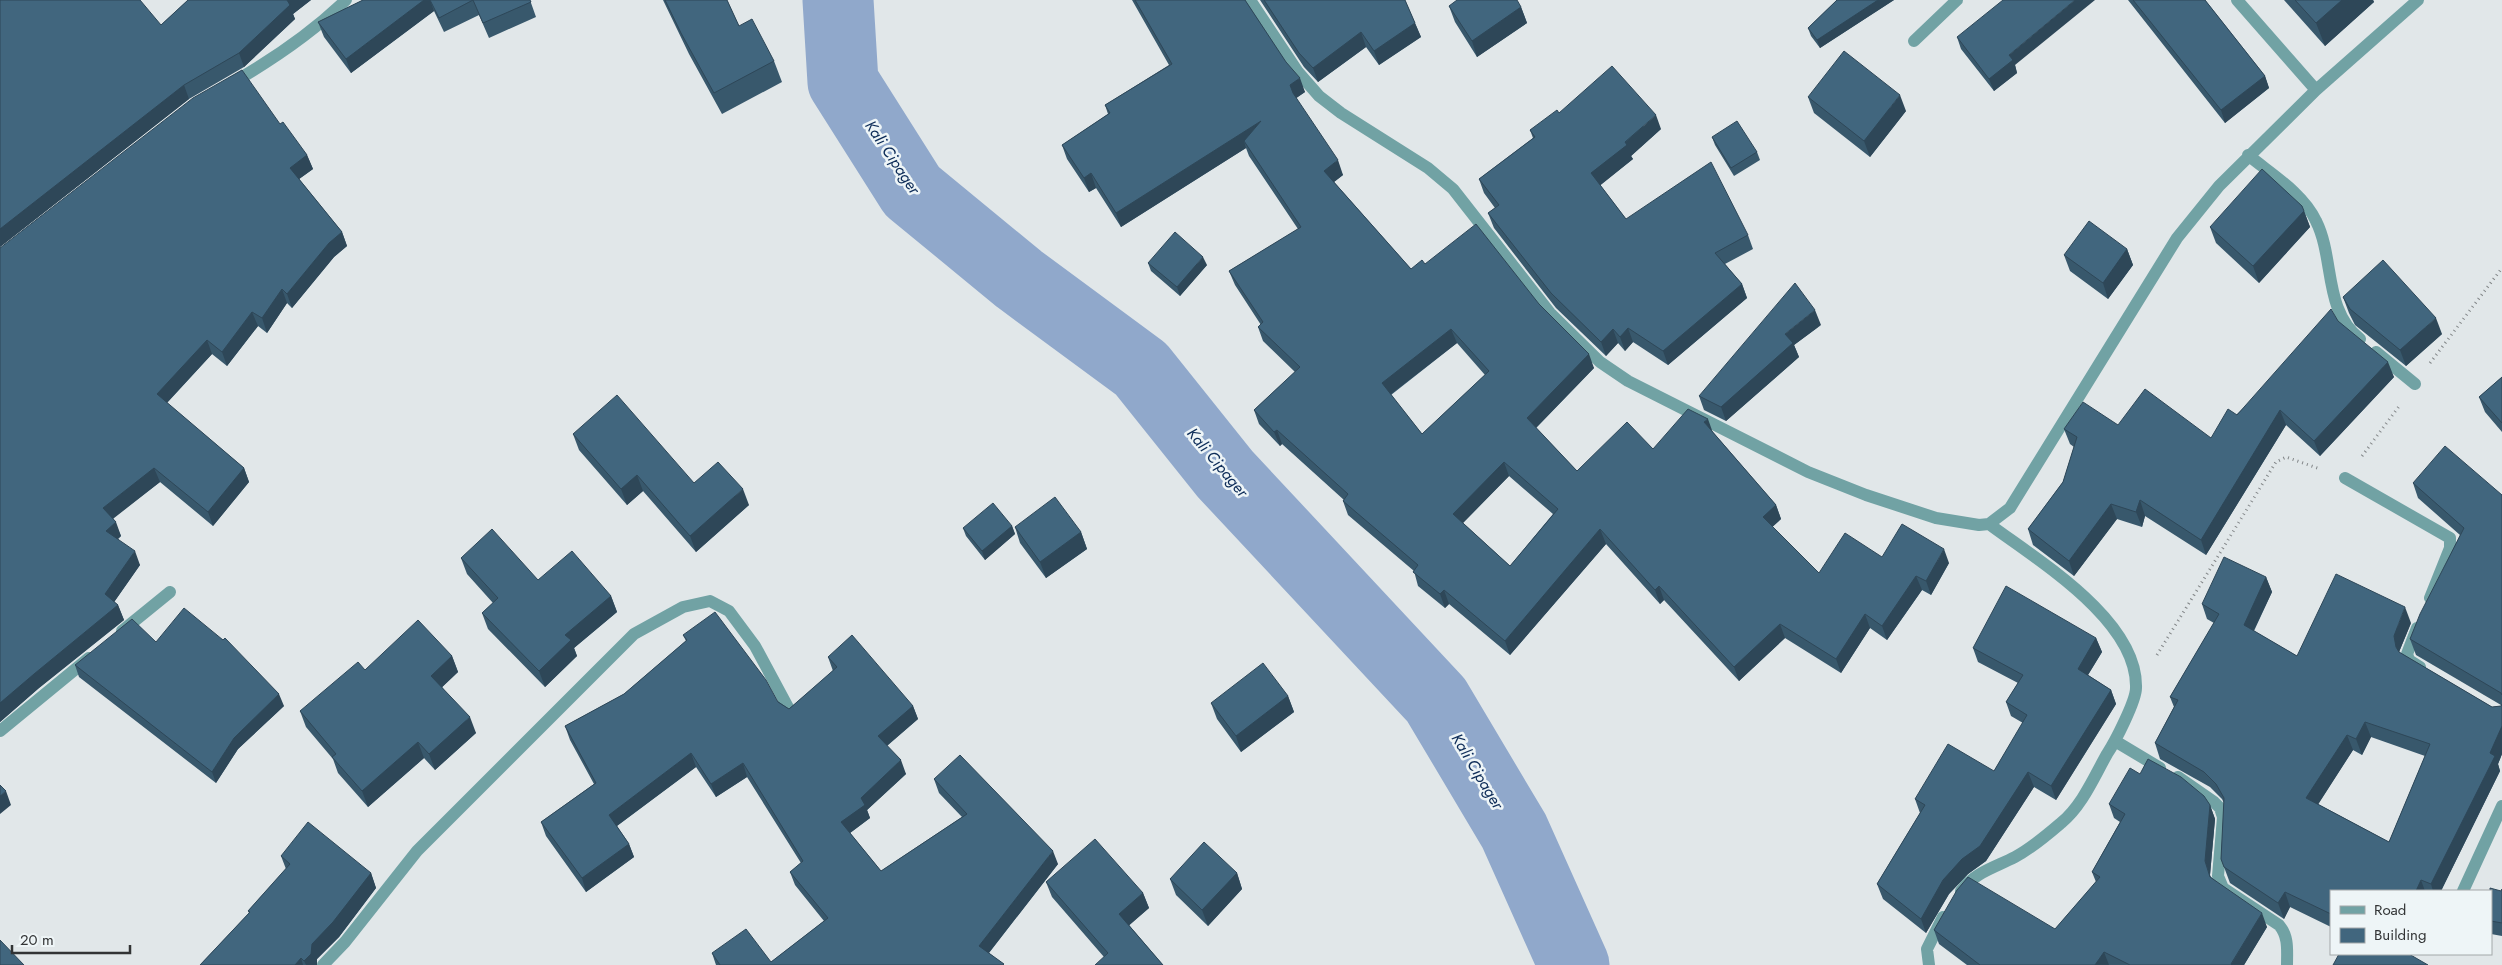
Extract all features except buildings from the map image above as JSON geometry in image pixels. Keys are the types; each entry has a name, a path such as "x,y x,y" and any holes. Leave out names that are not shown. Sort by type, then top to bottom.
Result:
{"street":[{"path":"218,91 259,68 334,12 346,0"},
{"path":"1250,0 1298,72 1319,96 1341,113 1428,168 1453,189 1550,313 1600,362 1628,381 1808,472 1936,518 1979,525 1990,524 2010,508 2177,238 2219,186 2248,155 2316,90 2418,0"},
{"path":"1914,41 1957,0"},
{"path":"2237,0 2316,90"},
{"path":"2248,155 2306,204 2317,222 2337,308 2349,330 2415,384"},
{"path":"2345,478 2450,538 2450,548 2407,654 2409,660 2431,674"},
{"path":"1929,965 1927,949 1942,918 1963,888 1982,872 2015,857 2036,844 2064,821 2079,802 2115,741 2136,689 2131,664 2124,644 2104,614 2069,584 1990,524"},
{"path":"0,731 170,592"},
{"path":"323,965 345,942 417,851 634,634 683,607 710,600 729,611 755,646 790,711"},
{"path":"2115,741 2140,757 2186,781 2220,808 2223,817 2218,876 2220,883 2223,888 2279,925 2288,943 2287,965"},
{"path":"2463,890 2502,806"}],"path":[{"path":"2136,689 2276,462 2286,457 2345,478"}],"waterway":[{"name":"Kali Cipager","path":"838,0 843,82 912,191 1019,279 1141,369 1225,474 1436,700 1514,831 1574,965"}]}
